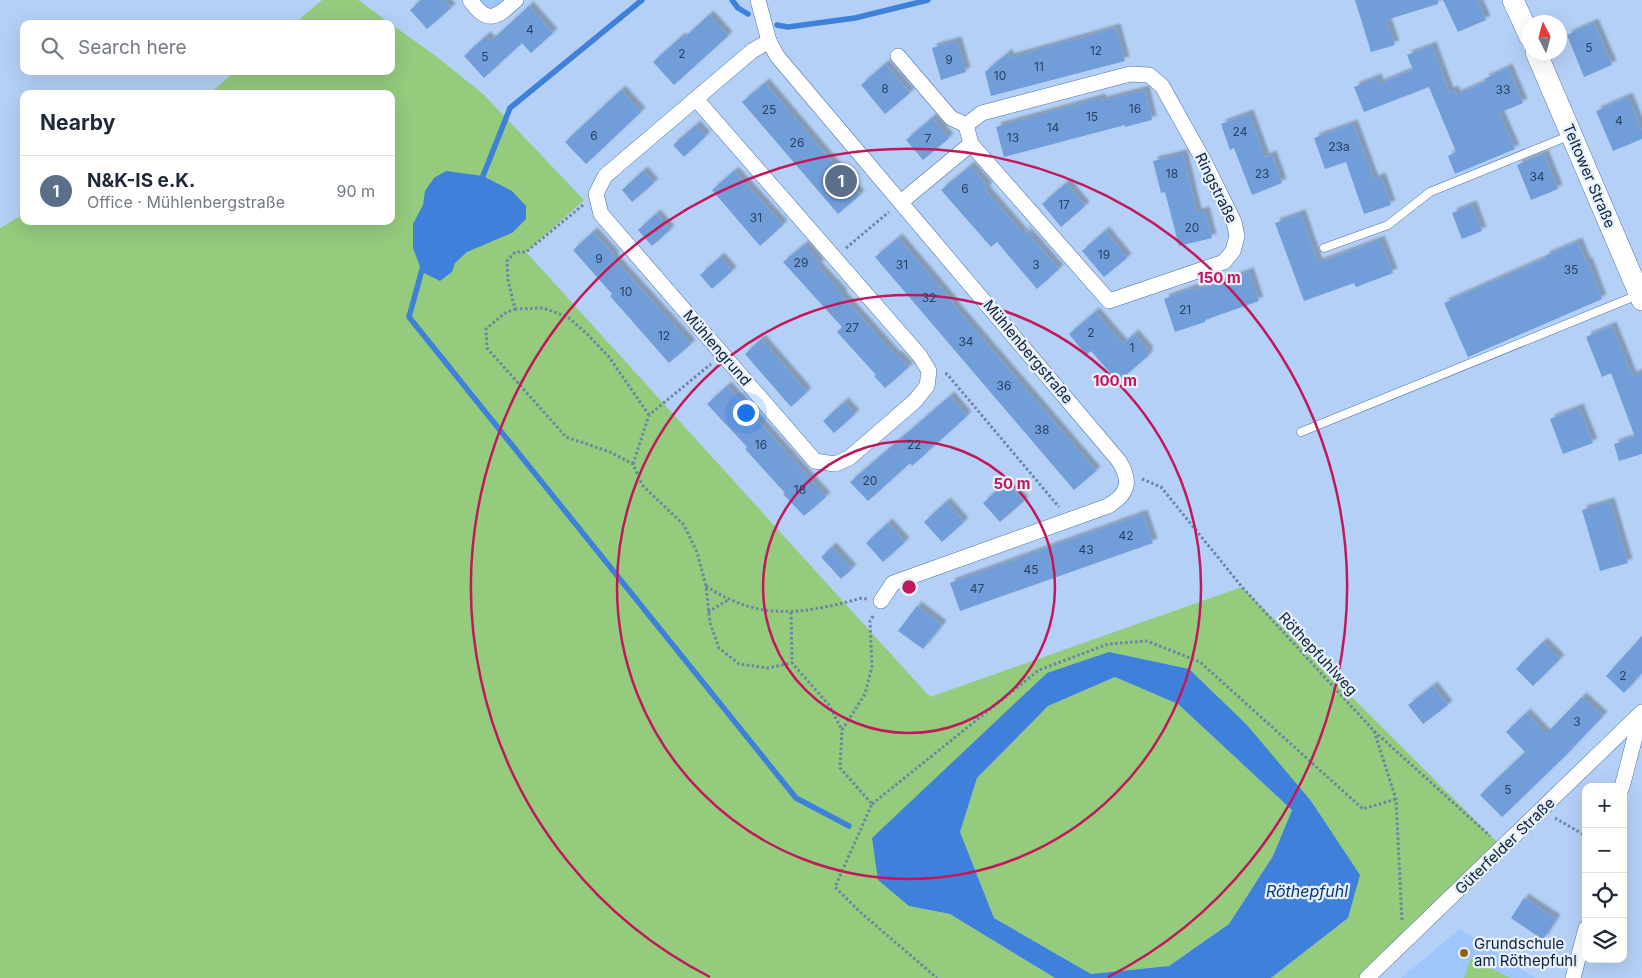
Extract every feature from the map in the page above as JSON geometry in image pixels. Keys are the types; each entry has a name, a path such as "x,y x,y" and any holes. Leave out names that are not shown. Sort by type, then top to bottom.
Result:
{"main road":[{"path":"1513,0 1522,20"},
{"name":"Teltower Straße","path":"1539,60 1641,297"}],"street":[{"path":"470,0 478,12 488,16 500,14 516,0"},
{"name":"Mühlenbergstraße","path":"758,0 769,41 777,56 1126,471"},
{"path":"596,194 605,176 752,51 769,41"},
{"path":"898,56 951,118 966,124"},
{"name":"Ringstraße","path":"1130,74 1149,75 1162,86 1206,163 1230,213 1237,236 1233,251 1224,262 1110,301 971,144 966,124 982,113 1130,74"},
{"path":"696,99 920,356 929,371"},
{"path":"901,202 971,144"},
{"name":"Mühlengrund","path":"596,194 602,214 816,461 835,464 849,458 915,401 927,386 929,371"},
{"path":"881,601 893,583 1108,506 1120,499 1127,486 1126,471"},
{"path":"1623,783 1642,712"},
{"name":"Güterfelder Straße","path":"1367,978 1642,712"},
{"path":"1573,978 1582,943"}],"lane":[{"path":"1324,248 1388,225 1430,192 1571,136"},
{"path":"1301,432 1641,297"}],"path":[{"path":"515,309 508,280 507,261 515,252 526,252 596,194"},
{"path":"834,257 901,202"},
{"path":"649,415 609,357 568,317 543,308 515,309 505,313 486,329 487,348 566,437 610,452 633,464 642,485 684,525 696,552 706,586 710,623 719,648 739,664 768,668 792,663"},
{"path":"633,464 649,415 723,355"},
{"path":"929,371 947,374 1071,520"},
{"name":"Röthepfuhlweg","path":"1126,471 1161,488 1242,587 1374,731 1502,848"},
{"path":"706,586 728,600 752,609 791,612 825,608 862,598 881,601 870,621 872,666 865,694 842,730 840,768 872,804"},
{"path":"708,612 728,600"},
{"path":"791,612 792,663 829,705 842,730"},
{"path":"938,978 860,912 835,887 872,804 1039,670 1108,644 1147,641 1200,662 1363,809 1396,799"},
{"path":"1374,731 1396,799 1403,944"},
{"path":"1541,811 1582,834"}],"shaded area":[{"path":"470,0 516,0 500,14"},
{"name":"Grundschule am Röthepfuhl","path":"1460,929 1535,978 1401,978"}],"green space":[{"path":"322,0 358,0 386,20 299,20"},
{"path":"395,27 437,57 483,94 584,200 526,252 930,697 1242,587 1503,848 1367,978 1271,978 1348,918 1311,801 1109,652 872,838 909,906 950,914 1055,978 0,978 0,228 20,216 20,225 395,225 395,90 214,90 231,75 395,75"},
{"path":"1115,677 1178,704 1292,810 1273,856 1229,924 1169,966 1091,974 994,918 960,832 977,778 1048,706"},
{"path":"1471,958 1510,978 1464,978"}],"water":[{"path":"446,171 483,176 512,191 526,206 526,219 512,233 467,252 455,263 452,272 440,281 422,272 413,248 413,224 423,205 425,191 434,178"},
{"name":"Röthepfuhl","path":"1109,652 1189,669 1247,725 1311,801 1360,875 1348,918 1271,978 1055,978 950,914 909,906 878,880 872,838 1047,673","holes":["1115,677 1178,704 1292,810 1273,856 1229,924 1169,966 1091,974 994,918 960,832 977,778 1048,706"]}],"building":[{"path":"421,0 444,0 451,8 427,29 410,10"},
{"path":"1355,0 1438,0 1438,4 1386,20 1395,45 1371,52"},
{"path":"1443,0 1477,0 1486,20 1458,32"},
{"path":"529,6 553,33 531,53 522,43 484,78 464,56 486,36 491,41"},
{"path":"709,15 728,36 674,85 653,62 681,37 683,39"},
{"path":"1594,23 1612,65 1584,77 1567,35"},
{"path":"1116,28 1125,61 991,96 985,72 1008,53 1009,58"},
{"path":"957,41 966,72 941,80 932,48"},
{"path":"1432,46 1449,92 1454,90 1456,95 1486,82 1484,79 1508,68 1523,103 1499,113 1515,149 1455,174 1448,156 1456,152 1429,87 1364,112 1354,87 1377,78 1379,84 1413,70 1407,55"},
{"path":"885,64 910,93 885,114 861,85"},
{"path":"765,83 860,195 838,214 742,102"},
{"path":"621,90 641,112 586,164 565,142"},
{"path":"1145,90 1152,120 1125,127 1125,125 1004,157 996,127 1101,98 1102,101"},
{"path":"1628,97 1642,131 1642,139 1613,151 1596,111"},
{"path":"1249,114 1265,158 1272,155 1282,183 1252,195 1234,148 1230,150 1221,124"},
{"path":"932,118 949,138 923,160 906,140"},
{"path":"1353,124 1374,180 1381,177 1391,205 1364,214 1346,162 1325,169 1314,138"},
{"path":"696,125 706,136 684,157 673,145"},
{"path":"1183,154 1197,213 1205,211 1212,238 1179,246 1165,192 1161,193 1153,161"},
{"path":"1544,154 1558,189 1531,200 1517,165"},
{"path":"970,166 988,187 985,190 1027,238 1024,229 1059,269 1037,289 997,242 991,247 941,190"},
{"path":"643,171 654,183 632,202 622,190"},
{"path":"734,171 783,225 760,246 712,190"},
{"path":"1066,183 1085,206 1061,227 1042,204"},
{"path":"1472,205 1482,231 1462,239 1452,213"},
{"path":"656,214 670,230 652,246 638,230"},
{"path":"1301,214 1318,263 1380,240 1393,273 1356,287 1354,283 1304,301 1275,223"},
{"path":"1105,231 1127,258 1104,277 1082,251"},
{"path":"593,232 615,256 613,258 691,344 669,363 610,296 612,294 573,250"},
{"path":"898,238 1096,471 1074,490 875,257"},
{"path":"1578,242 1602,299 1468,357 1444,303"},
{"path":"804,245 820,264 817,266 843,294 841,295 896,356 909,367 885,388 874,376 876,375 837,332 842,327 783,262"},
{"path":"720,257 732,271 712,289 700,275"},
{"path":"1249,272 1259,301 1175,332 1164,299 1194,288 1195,291"},
{"path":"1095,312 1123,344 1134,334 1148,350 1148,356 1118,382 1091,351 1086,355 1069,334"},
{"path":"1612,326 1632,376 1642,372 1642,454 1619,461 1614,444 1635,437 1611,373 1602,377 1586,337"},
{"path":"761,339 807,392 791,407 745,354"},
{"path":"727,386 826,497 804,516 745,449 747,447 707,404"},
{"path":"950,396 967,416 912,466 910,463 868,501 850,482"},
{"path":"844,402 855,414 834,433 823,421"},
{"path":"1579,408 1593,443 1563,454 1550,419"},
{"path":"1006,482 1024,501 1000,522 983,503"},
{"path":"946,502 964,522 942,542 924,522"},
{"path":"1610,502 1628,563 1600,571 1582,510"},
{"path":"1143,514 1153,543 960,611 950,583"},
{"path":"888,523 905,542 883,562 866,543"},
{"path":"832,547 852,569 841,579 821,557"},
{"path":"917,606 942,625 923,649 898,631"},
{"path":"1642,636 1642,673 1624,693 1606,676"},
{"path":"1543,642 1560,659 1533,686 1516,669"},
{"path":"1433,686 1448,705 1423,724 1408,705"},
{"path":"1582,697 1603,716 1502,817 1480,795 1525,752 1506,732 1526,713 1546,734"},
{"path":"1524,898 1556,919 1543,940 1511,918"}],"waterway":[{"path":"479,182 510,108 642,0"},
{"path":"732,0 738,8 748,14"},
{"path":"777,25 788,27 855,18 928,0"},
{"path":"423,266 409,317 796,798 849,826"}],"place":[{"name":"N&K-IS e.K.","path":"841,181"},
{"name":"Grundschule am Röthepfuhl","path":"1464,953"}]}
